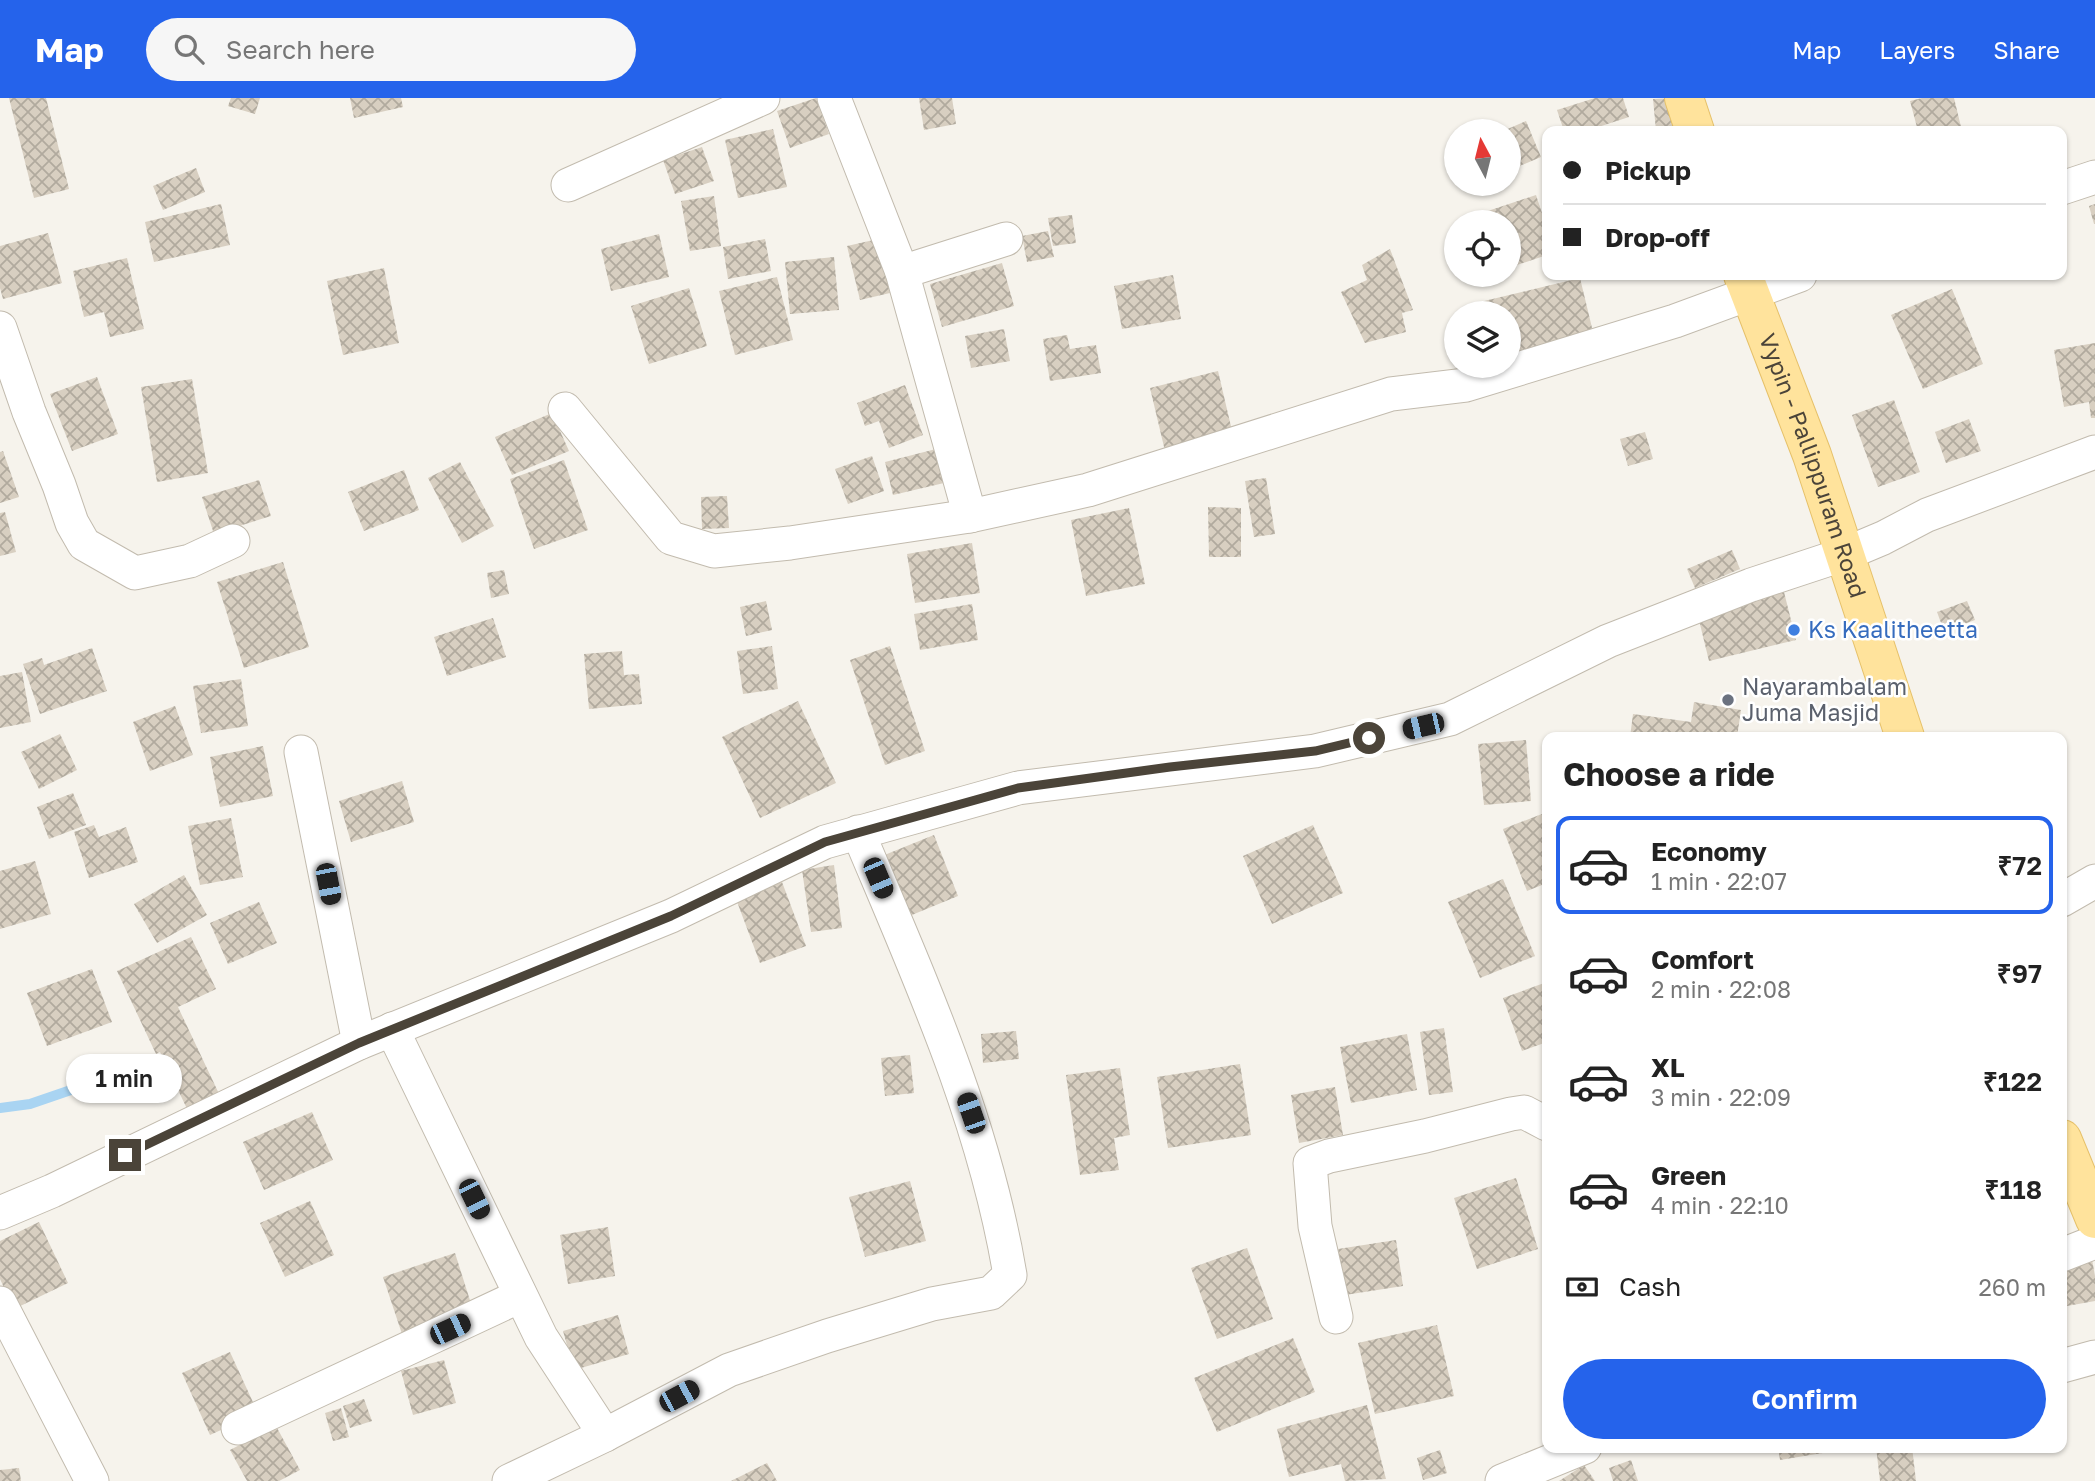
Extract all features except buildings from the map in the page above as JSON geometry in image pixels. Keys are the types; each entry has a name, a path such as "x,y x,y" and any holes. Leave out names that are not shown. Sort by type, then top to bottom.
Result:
{"main road":[{"path":"1684,98 1693,126"},
{"name":"Vypin - Pallippuram Road","path":"1746,284 1812,455 1903,732"},
{"path":"2067,1151 2095,1219"}],"street":[{"path":"568,185 763,98"},
{"path":"834,98 902,272 970,516"},
{"path":"2067,186 2095,177"},
{"path":"902,272 1006,239"},
{"path":"565,409 671,538 713,551 790,543 970,516 1088,490 1391,394 1466,384 1675,321 1746,284 1770,280"},
{"path":"0,328 29,412 72,523 83,544 135,573 190,561 233,541"},
{"path":"0,1213 52,1191 359,1043 671,916 825,842 1018,788 1315,751 1450,719 1608,641 1751,585 1845,554 1927,515 2095,452"},
{"path":"301,752 359,1043"},
{"path":"509,1481 605,1435 729,1370 932,1304 991,1293 1010,1275 1002,1224 971,1113 945,1039 858,832"},
{"path":"2067,897 2095,881"},
{"path":"392,1029 541,1337 605,1435"},
{"path":"1335,1317 1315,1226 1310,1163 1329,1156 1511,1114 1524,1112 1542,1121"},
{"path":"2067,1253 2095,1242"},
{"path":"238,1428 520,1296"},
{"path":"0,1303 92,1481"},
{"path":"2067,1365 2095,1357"},
{"path":"1502,1481 1570,1453"}],"waterway":[{"path":"0,1108 30,1104 100,1080"}],"place":[{"name":"Ks Kaalitheetta","path":"1794,630"},
{"name":"Nayarambalam Juma Masjid","path":"1728,700"}],"route":[{"path":"125,1155 359,1043 671,916 825,842 1018,788 1315,751 1369,738"}]}
